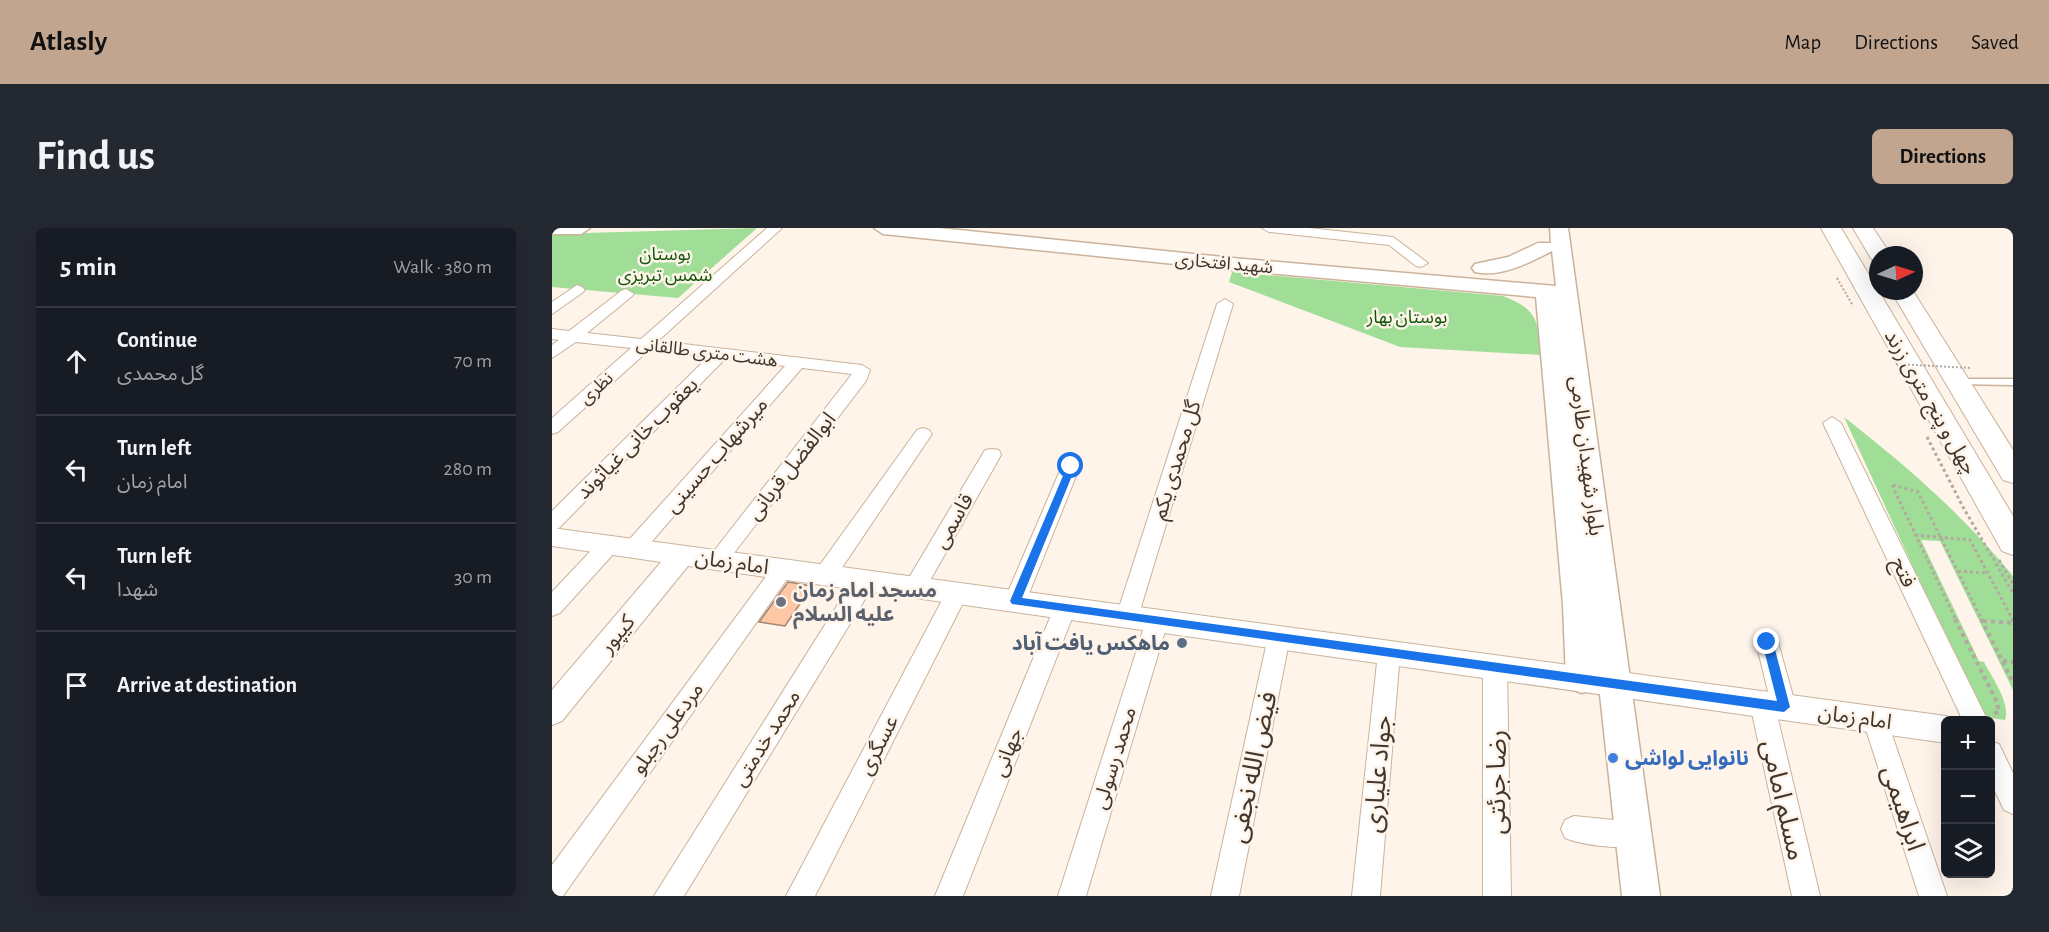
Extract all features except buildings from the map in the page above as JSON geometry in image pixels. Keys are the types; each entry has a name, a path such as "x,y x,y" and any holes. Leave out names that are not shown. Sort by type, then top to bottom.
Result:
{"main road":[{"path":"552,228 581,228"},
{"name":"شهید افتخاری","path":"884,228 1233,264 1555,284"},
{"name":"شهید افتخاری","path":"1071,228 1124,236 1482,268 1555,284"},
{"name":"چهل و پنج متری زرند","path":"1832,228 2013,543"},
{"path":"1863,228 1874,246"},
{"path":"1482,268 1514,262 1549,234"},
{"name":"بلوار شهیدان طارمی","path":"1549,234 1555,284 1578,605 1599,682 1634,835 1641,896"},
{"name":"چهل و پنج متری زرند","path":"1909,300 1964,375 2013,473"}],"street":[{"name":"نظری","path":"552,428 775,228"},
{"path":"1269,228 1375,237 1394,234 1421,263"},
{"path":"552,309 577,290"},
{"path":"552,353 626,294"},
{"name":"گل محمدی یکم","path":"1127,616 1225,304"},
{"name":"هشت متری طالقانی","path":"552,334 862,370"},
{"name":"یعقوب خانی غیاثوند","path":"552,523 722,353"},
{"name":"میرشهاب حسینی","path":"552,608 621,547 798,362"},
{"name":"ابوالفضل قربانی","path":"717,560 860,377 862,370"},
{"name":"فتح","path":"1832,423 1971,711"},
{"path":"825,575 923,435"},
{"name":"قاسمی","path":"915,587 992,454"},
{"path":"1015,601 1071,466"},
{"name":"امام زمان","path":"552,537 1941,729"},
{"name":"کیپور","path":"552,712 682,555"},
{"name":"مردعلی رجبلو","path":"552,888 783,569"},
{"name":"محمد خدمتی","path":"668,896 865,580"},
{"name":"عسگری","path":"800,896 957,593"},
{"name":"جهانی","path":"949,896 1065,608"},
{"name":"محمد رسولی","path":"1072,896 1157,621"},
{"name":"فیض الله نجفی","path":"1226,896 1279,638"},
{"name":"مسلم امامی","path":"1767,642 1773,706 1806,896"},
{"name":"جواد علیاری","path":"1366,896 1389,653"},
{"name":"رضا جرئتی","path":"1495,667 1497,896"},
{"name":"ابراهیمی","path":"1875,720 1933,896"},
{"path":"1995,763 2013,801"},
{"path":"1574,829 1634,835"}],"lane":[{"path":"1964,375 2013,382"}],"path":[{"path":"1832,268 1858,314"},
{"path":"1896,364 1964,375"},
{"path":"1924,432 1963,507 2013,593"},
{"path":"1971,711 1999,712 1997,702 1892,485 1918,492 2013,681"},
{"path":"1915,535 1970,540 2013,622 1983,621"},
{"path":"1958,571 1988,573"},
{"path":"2003,661 2013,662"}],"green space":[{"name":"بوستان شمس تبریزی","path":"757,228 678,298 552,287 552,234"},
{"name":"بوستان بهار","path":"1232,272 1503,296 1523,306 1534,317 1539,333 1541,355 1400,347 1229,282"},
{"path":"1844,417 1891,454 1954,511 2013,576 2013,690 1940,541 1921,540 1979,661 1984,662 2003,698 2005,720 1988,716 1979,710"}],"place":[{"name":"مسجد امام زمان علیه السلام","path":"781,602"},
{"name":"ماهکس یافت آباد","path":"1182,643"},
{"name":"نانوایی لواشی","path":"1613,758"}],"route":[{"path":"1071,466 1015,601 1784,707 1767,642"}]}
